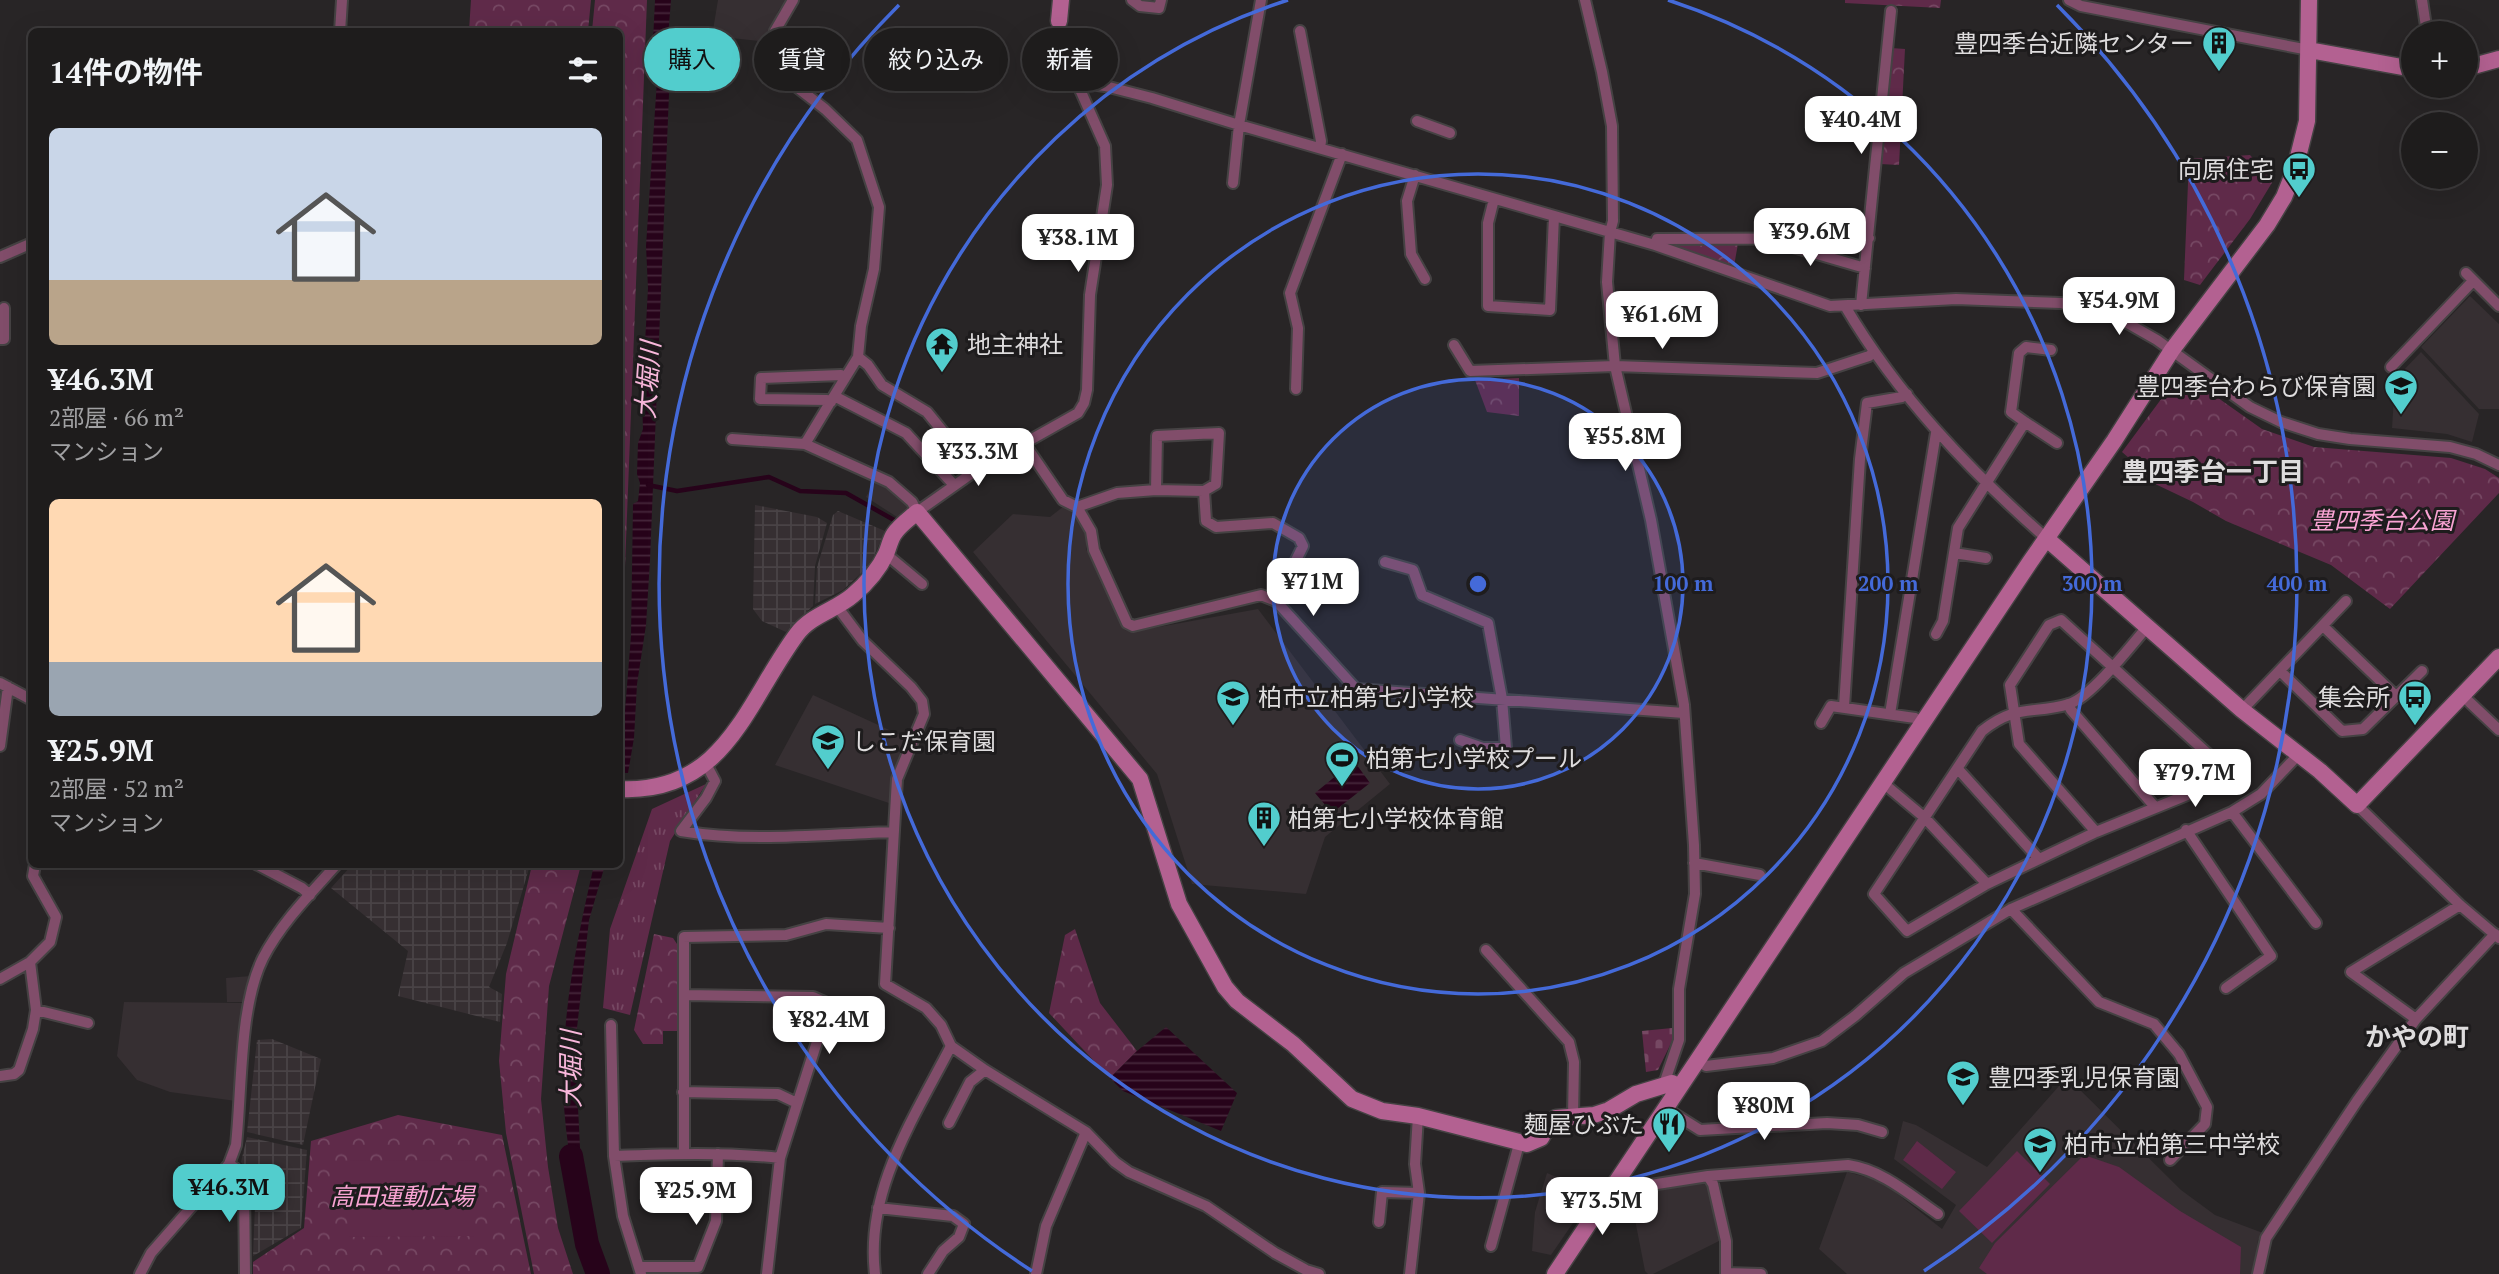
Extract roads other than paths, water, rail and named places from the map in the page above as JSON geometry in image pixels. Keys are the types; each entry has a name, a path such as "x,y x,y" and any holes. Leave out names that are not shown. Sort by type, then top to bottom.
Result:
{"street":[{"path":"340,28 342,0"},
{"path":"793,0 775,31 771,67 825,109 857,140 879,207 874,269 861,326 858,357 805,443"},
{"path":"1059,28 1061,0"},
{"path":"1132,0 1140,6 1159,8 1161,0"},
{"path":"1233,183 1239,125 1261,0"},
{"path":"1555,1274 1665,1108 1678,1040 1679,989 1695,894 1684,713 1651,520 1615,366 1608,282 1614,194 1612,126 1585,0"},
{"path":"2069,0 2081,6 2401,67"},
{"path":"732,439 805,443 889,482 912,502 917,512 1140,779 1179,904 1225,986 1237,1000 1293,1045 1352,1099 1382,1111 1418,1116 1527,1144 1541,1138 1556,1118 1594,1115 1609,1110 1636,1094 1671,1086 1697,1059 2114,442 2172,350 2267,225 2284,197 2295,169 2306,121 2309,0"},
{"path":"2422,0 2425,21"},
{"path":"1861,304 1891,11"},
{"path":"1300,31 1321,141 1320,148"},
{"path":"2478,65 2499,59"},
{"path":"1118,90 1655,245 1830,306 1956,299 2061,303 2090,309 2122,320 2172,350 2250,407 2281,422 2340,438 2450,447 2476,454 2499,465"},
{"path":"623,789 646,788 685,776 706,765 740,724 799,631 816,617 850,598 863,585 886,554 892,536 917,512 975,471 1078,413 1087,390 1090,295 1107,185 1105,146 1081,91"},
{"path":"1418,121 1450,134"},
{"path":"1296,389 1298,328 1290,293 1342,154"},
{"path":"1415,175 1407,201 1411,254 1425,279"},
{"path":"1494,199 1488,223 1488,306 1550,310 1554,216"},
{"path":"1763,238 1865,268"},
{"path":"1655,245 1657,239 1869,238"},
{"path":"0,257 28,245"},
{"path":"2391,367 2469,277 2499,306"},
{"path":"1845,306 1873,353 1936,433 1986,484 2242,710 2299,754 2357,805 2460,905 2497,936 2416,1019 2357,1101 2266,1238 2258,1274"},
{"path":"0,339 4,339 4,308"},
{"path":"1454,345 1470,371 1615,366 1817,373 1873,353"},
{"path":"2051,350 2026,347 2019,353 2011,412 2057,443"},
{"path":"858,357 868,365 882,385 927,412 975,471"},
{"path":"845,378 841,375 761,378 760,399 832,399 906,433 954,485"},
{"path":"1844,707 1860,459 1867,403 1907,394"},
{"path":"1936,634 1943,621 1958,528 2025,422"},
{"path":"1077,507 1117,493 1156,489 1204,491 1216,484 1219,433 1157,436 1156,489"},
{"path":"1890,713 1936,433"},
{"path":"1024,443 1063,500 1077,507 1091,531 1094,550 1127,623 1133,626 1261,595 1276,601 1356,689 1684,713"},
{"path":"1204,491 1206,521 1216,527 1273,523 1300,538 1303,546 1276,601"},
{"path":"1954,553 1986,558"},
{"path":"886,554 922,584"},
{"path":"1385,562 1413,570 1422,595 1488,623 1502,699 1506,748 1483,748 1460,740"},
{"path":"2242,710 2346,601"},
{"path":"836,605 863,641 922,701 923,714 897,779 885,984 926,1009 941,1025 951,1046 1086,1132 1115,1162 1129,1172 1206,1206 1275,1252 1306,1270 1319,1274"},
{"path":"2096,832 2019,744 2014,712 2010,685 2049,625 2062,620 2111,667 2220,764 2187,796 2096,832 1987,884 1907,931 1874,894 1982,731 1994,721 2014,712 2068,704 2084,696 2111,667 2147,627"},
{"path":"2323,626 2396,696"},
{"path":"2357,805 2499,657"},
{"path":"2280,671 2342,731 2363,729 2421,671"},
{"path":"0,746 4,685 28,698"},
{"path":"2463,696 2499,730"},
{"path":"2068,704 2155,807"},
{"path":"1821,723 1831,706 1890,713 1915,718 1922,723"},
{"path":"1697,1059 1706,1066 1773,1058 1822,1041 1856,1016 1904,973 2011,909 2232,812 2261,794 2299,754"},
{"path":"706,765 715,781 706,798 681,831 737,838 894,832"},
{"path":"1958,769 2039,859"},
{"path":"1882,782 1925,818 1987,884"},
{"path":"2232,812 2316,923"},
{"path":"2186,830 2271,957 2226,988"},
{"path":"1694,863 1760,875"},
{"path":"0,979 30,962 50,942 56,916 33,876 34,868"},
{"path":"264,868 310,895"},
{"path":"140,1274 151,1253 229,1164 236,1145 253,982 277,935 334,868"},
{"path":"2416,1019 2351,972 2460,905"},
{"path":"2011,909 2099,1002 2154,1024 2179,1054 2207,1107 2205,1124 2170,1160"},
{"path":"684,1153 684,937 786,935 826,924 889,928"},
{"path":"1486,950 1569,1041 1574,1062 1573,1116"},
{"path":"0,1076 19,1070 33,1029 36,1010 30,962"},
{"path":"684,995 813,997 829,1004 780,1158 767,1274"},
{"path":"36,1010 88,1023"},
{"path":"611,1025 614,1156 623,1216 640,1271 698,1267 716,1221 718,1154"},
{"path":"874,1274 872,1251 878,1208 891,1162 951,1046"},
{"path":"949,1123 970,1082 985,1070"},
{"path":"683,1092 778,1094 797,1103"},
{"path":"1665,1108 1700,1130 1827,1123 1858,1125 1882,1132"},
{"path":"1410,1274 1419,1193 1415,1164 1418,1116"},
{"path":"1036,1274 1046,1226 1086,1132"},
{"path":"1491,1246 1519,1144"},
{"path":"614,1156 684,1153 780,1158"},
{"path":"229,1164 235,1168 244,1183 246,1274"},
{"path":"1619,1178 1628,1185 1638,1186 1708,1176 1848,1165 1881,1174 1938,1214"},
{"path":"1708,1176 1713,1184 1726,1241 1726,1273 1761,1274"},
{"path":"1379,1222 1382,1192 1419,1193"},
{"path":"878,1208 953,1216 964,1224 959,1237 943,1251 928,1274"}],"water":[{"path":"655,0 671,0 669,28 654,28"},
{"path":"656,91 669,91 646,625 637,684 634,738 628,773 623,773 623,736 631,636 633,504 638,501 638,443 643,429 648,288 646,246"},
{"name":"柏第七小学校プール","path":"1354,761 1370,783 1332,813 1315,793"},
{"path":"593,868 604,868 589,920 575,1046 581,1168 606,1274 595,1274 572,1170 564,1107 564,1046 570,985"},
{"path":"1166,1027 1237,1093 1221,1131 1123,1091 1110,1078"}],"waterway":[{"path":"648,485 677,491 769,477 800,491 846,493 894,520"},
{"name":"大堀川","path":"571,1156 587,1244 598,1274"}],"place":[{"name":"豊四季台近隣センター","path":"2219,73"},
{"name":"向原住宅","path":"2299,199"},
{"name":"地主神社","path":"942,374"},
{"name":"豊四季台わらび保育園","path":"2401,416"},
{"name":"柏市立柏第七小学校","path":"1233,727"},
{"name":"集会所","path":"2415,727"},
{"name":"しこだ保育園","path":"828,771"},
{"name":"柏第七小学校プール","path":"1342,788"},
{"name":"柏第七小学校体育館","path":"1264,848"},
{"name":"豊四季乳児保育園","path":"1963,1107"},
{"name":"麺屋ひぶた","path":"1669,1154"},
{"name":"柏市立柏第三中学校","path":"2040,1174"}],"district":[{"name":"豊四季台一丁目","path":"2213,471"},
{"name":"かやの町","path":"2417,1036"}],"park label":[{"name":"豊四季台公園","path":"2382,520"},
{"name":"高田運動広場","path":"402,1196"}]}
